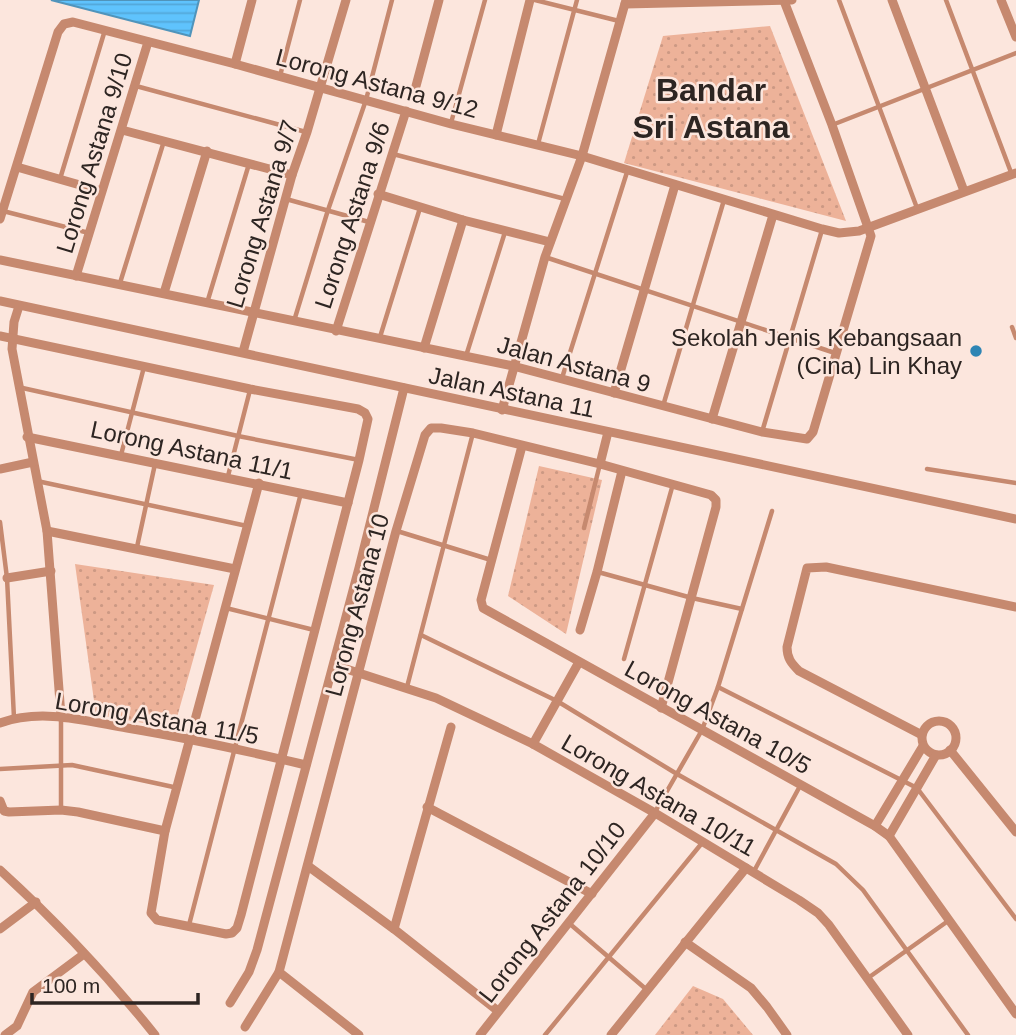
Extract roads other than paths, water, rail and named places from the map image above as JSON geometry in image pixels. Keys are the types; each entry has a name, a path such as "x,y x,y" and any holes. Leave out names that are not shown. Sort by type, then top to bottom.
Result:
{"street":[{"path":"235,64 252,0"},
{"name":"Lorong Astana 9/7","path":"243,352 292,175 345,0"},
{"path":"416,86 439,0"},
{"path":"496,135 532,0"},
{"path":"502,410 545,257 582,156 626,2 792,0"},
{"path":"892,0 964,191"},
{"path":"1001,0 1016,37"},
{"path":"784,1 869,227 1014,174"},
{"name":"Lorong Astana 9/12","path":"1,215 58,32 64,24 73,22 451,124 582,156 822,229 849,233 869,227"},
{"name":"Lorong Astana 9/10","path":"76,276 148,42"},
{"name":"Lorong Astana 9/6","path":"336,331 406,111"},
{"path":"122,130 292,175"},
{"path":"164,293 207,151"},
{"path":"17,167 101,191"},
{"path":"614,393 675,185"},
{"path":"378,194 420,208 550,242"},
{"path":"712,419 773,215"},
{"path":"424,348 463,220"},
{"name":"Jalan Astana 9","path":"0,260 513,366 762,432 807,439 813,432 870,243 869,227"},
{"name":"Jalan Astana 11","path":"0,301 1016,519"},
{"path":"19,306 12,339 27,437 47,531 61,716"},
{"path":"0,336 358,409 365,413 368,425 237,928 226,934 157,920 151,913 165,831 259,483"},
{"path":"230,1003 249,971 257,950 334,666 404,388"},
{"name":"Lorong Astana 10","path":"244,1027 279,972 396,531 425,435 431,428 473,433 712,495 716,500 692,598"},
{"path":"600,464 608,432"},
{"name":"Lorong Astana 11/1","path":"27,437 228,476 348,503"},
{"name":"Lorong Astana 10/5","path":"523,446 481,600 483,608 876,826 889,836 1016,1014"},
{"path":"0,469 33,462"},
{"path":"580,630 622,471"},
{"path":"47,531 235,569"},
{"path":"922,735 799,671 791,663 787,656 787,647 807,568 826,567 1016,607"},
{"path":"7,578 51,571"},
{"path":"662,708 692,598"},
{"path":"533,744 579,662"},
{"name":"Lorong Astana 10/11","path":"334,666 436,698 533,744 655,813 817,913 829,925 908,1035"},
{"name":"Lorong Astana 11/5","path":"0,723 15,719 61,716 190,739 306,765"},
{"path":"876,826 923,746 922,735 931,723 946,723 955,736 954,746 936,755 889,836"},
{"path":"394,929 451,727"},
{"path":"923,746 936,755"},
{"path":"950,750 1016,832"},
{"path":"0,801 4,811 15,813 61,810 165,831"},
{"path":"427,807 592,894"},
{"name":"Lorong Astana 10/10","path":"480,1035 655,813"},
{"path":"308,866 498,1011"},
{"path":"0,870 36,902 112,982 155,1035"},
{"path":"611,1035 685,943 750,871"},
{"path":"0,929 36,902"},
{"path":"685,943 751,988 786,1035"},
{"path":"5,1035 16,1026 33,992 84,954"},
{"path":"279,972 359,1035"}],"lane":[{"path":"280,76 300,0"},
{"path":"294,322 328,210 366,100 392,0"},
{"path":"451,124 485,0"},
{"path":"532,0 619,21"},
{"path":"537,145 577,0"},
{"path":"839,0 917,208"},
{"path":"946,0 1014,174"},
{"path":"60,179 105,30"},
{"path":"832,125 1016,53"},
{"path":"135,85 307,132"},
{"path":"120,286 165,141"},
{"path":"392,154 565,199"},
{"path":"207,304 249,163"},
{"path":"562,379 628,169"},
{"path":"286,199 370,222"},
{"path":"662,407 724,199"},
{"path":"379,339 420,208"},
{"path":"1,215 89,233"},
{"path":"762,432 822,229"},
{"path":"466,356 505,231"},
{"path":"545,257 836,354"},
{"path":"1012,327 1016,338"},
{"path":"121,455 145,367"},
{"path":"18,387 359,460"},
{"path":"228,476 250,389"},
{"path":"407,688 473,433"},
{"path":"136,548 155,462"},
{"path":"584,528 600,464"},
{"path":"927,469 1016,483"},
{"path":"36,481 247,526"},
{"path":"624,659 673,483"},
{"path":"189,926 302,492"},
{"path":"655,813 702,730 718,687 772,511"},
{"path":"0,522 7,578 15,719"},
{"path":"396,531 491,560"},
{"path":"597,572 742,609"},
{"path":"226,608 314,631"},
{"path":"421,635 557,701 677,774 836,864 851,877 968,1035"},
{"path":"718,687 904,779 917,788 1016,919"},
{"path":"61,716 61,810"},
{"path":"0,769 61,764 178,788"},
{"path":"750,871 778,831 801,785"},
{"path":"545,1035 702,842"},
{"path":"867,978 948,921"},
{"path":"569,923 646,990"}],"water":[{"path":"51,0 199,0 190,36"}],"place":[{"name":"Sekolah Jenis Kebangsaan (Cina) Lin Khay","path":"976,351"}],"district":[{"name":"Bandar Sri Astana","path":"711,108"}]}
